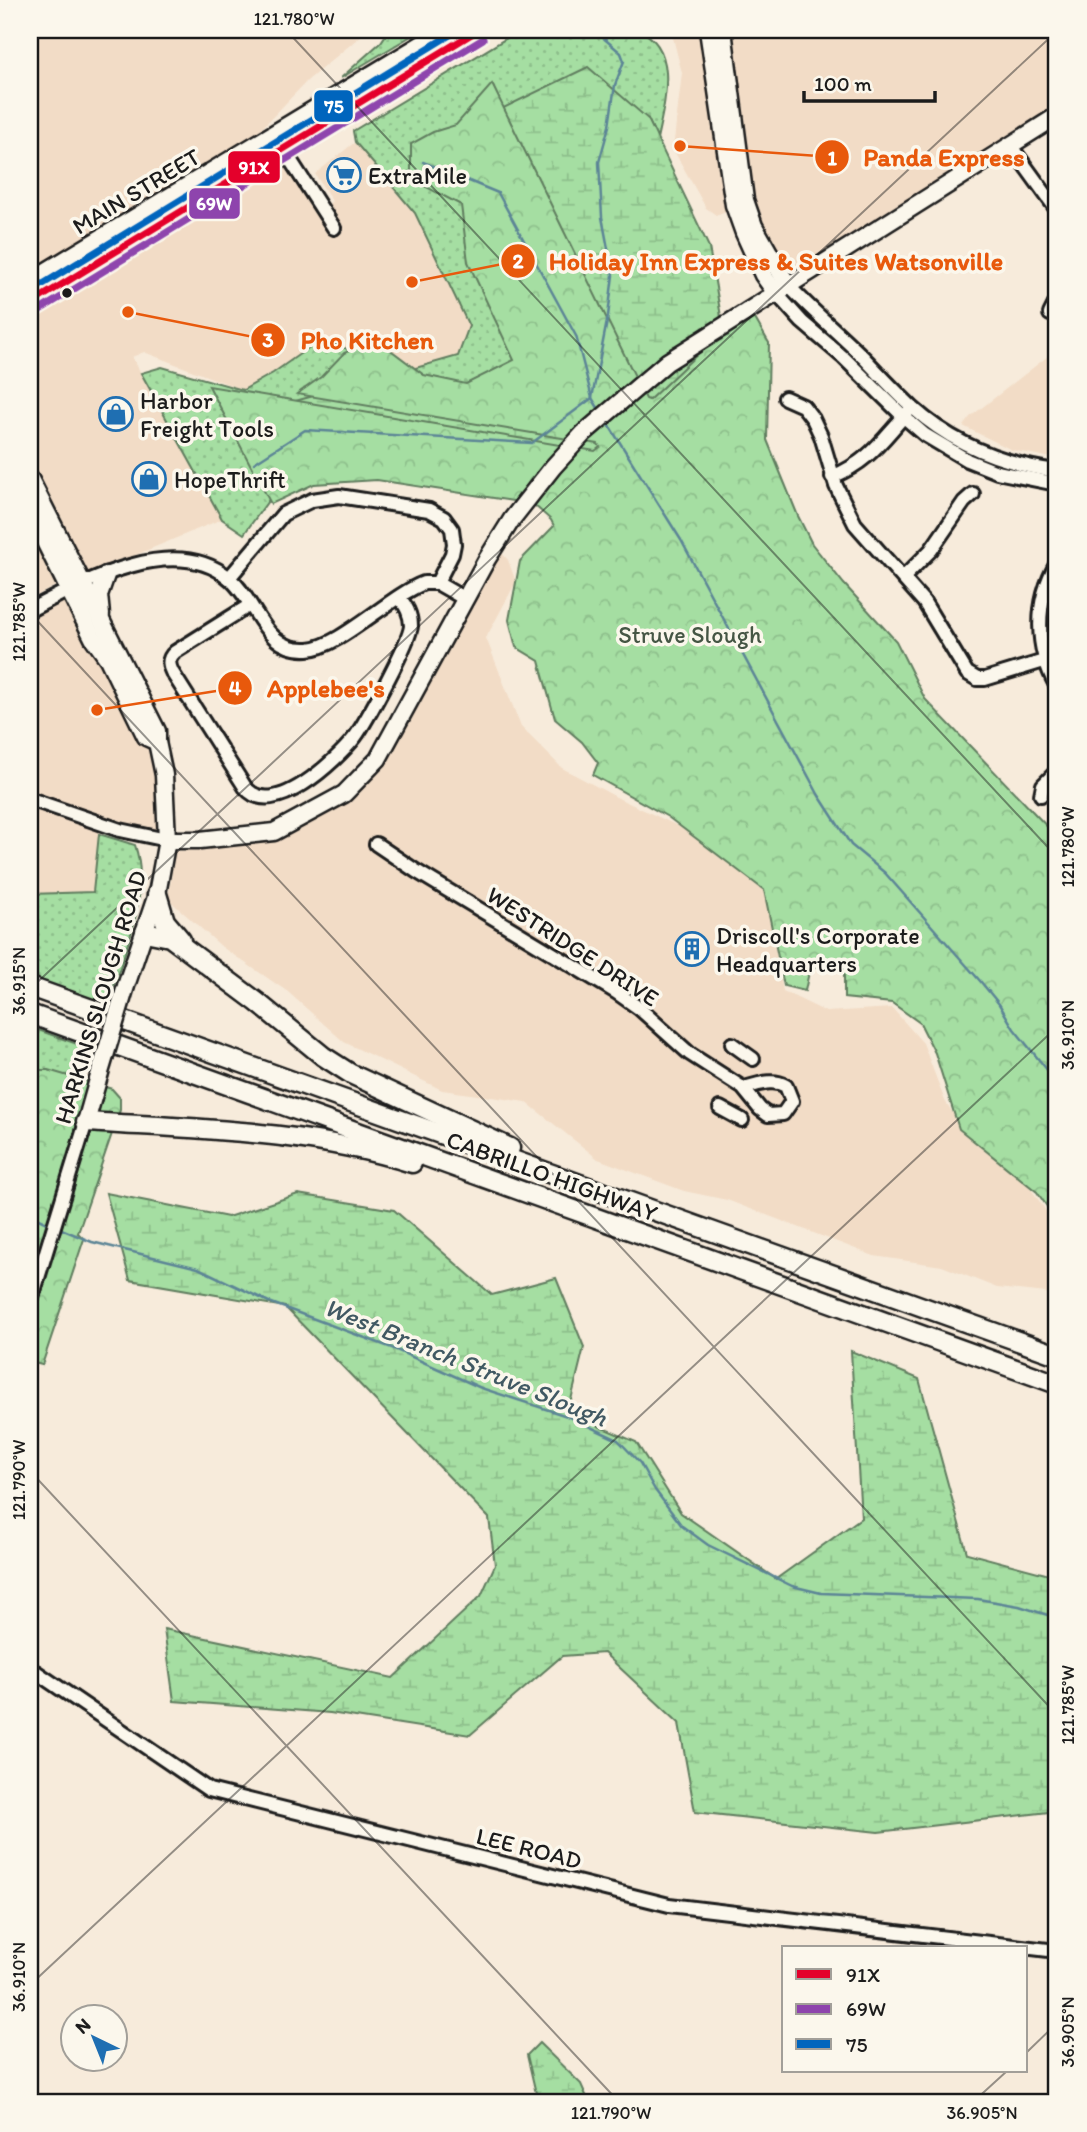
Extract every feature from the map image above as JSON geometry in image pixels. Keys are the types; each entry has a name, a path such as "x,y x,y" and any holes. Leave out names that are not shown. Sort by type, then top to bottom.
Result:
{"highway":[{"path":"158,894 165,921 176,934 323,1056 351,1074 595,1190"},
{"path":"145,932 170,937 257,1002"},
{"name":"CABRILLO HIGHWAY","path":"30,987 1057,1355"},
{"name":"CABRILLO HIGHWAY","path":"30,1014 1057,1384"},
{"path":"86,1122 327,1142 389,1156 497,1191 552,1202"}],"main road":[{"name":"MAIN STREET","path":"30,281 445,30"},
{"name":"MAIN STREET","path":"30,304 478,30"},
{"path":"708,30 734,205 753,254 781,288"},
{"path":"723,30 746,201 781,288"},
{"path":"167,840 200,840 274,832 344,794 378,759 512,519 584,433 667,362 1057,116"},
{"path":"30,479 76,588 93,638 108,659 146,737 157,742"},
{"path":"30,512 76,588"},
{"path":"101,621 99,595 106,575"},
{"name":"HARKINS SLOUGH ROAD","path":"76,588 101,621 157,731 164,775 167,840 158,894 126,986 86,1122"}],"street":[{"path":"273,133 334,228"},
{"path":"1010,145 1053,195 1057,210"},
{"path":"781,288 820,318 863,358 934,441 982,466 1012,476 1057,485"},
{"path":"1050,314 1057,300"},
{"path":"785,398 803,406 813,419 821,436 832,477 855,524 933,614 970,676 985,680 1044,661"},
{"path":"908,412 979,451 1019,465 1057,471"},
{"path":"832,477 867,458 908,412"},
{"path":"903,578 931,550 964,502 973,494"},
{"path":"229,578 283,514 312,500 339,496 429,510 444,518 452,529 454,544 452,554 437,583"},
{"path":"30,610 135,563 169,560 207,565 229,578 262,624 277,641 288,647 306,649 325,645 420,585 437,583 465,599"},
{"path":"1057,563 1041,605 1040,636 1044,661 1057,687"},
{"path":"250,605 175,652 170,657 169,664 245,787 254,796 267,797 286,792 320,772 339,755 360,729 409,636 410,617 399,597"},
{"path":"1041,795 1044,785 1057,771"},
{"path":"30,799 120,830 167,840"},
{"name":"WESTRIDGE DRIVE","path":"376,844 616,992 640,1009 690,1054 743,1088"},
{"path":"732,1044 753,1059"},
{"path":"720,1108 742,1120"},
{"name":"HARKINS SLOUGH ROAD","path":"30,1304 86,1122"},
{"name":"LEE ROAD","path":"30,1668 209,1790 669,1905 1015,1946"},
{"name":"LEE ROAD","path":"1028,1948 1057,1951"}],"shaded area":[{"path":"48,30 368,30 308,80 262,128 238,147 30,271 30,42"},
{"path":"671,30 700,30 705,41 731,209 716,215 706,208 673,149 682,73"},
{"path":"723,30 1057,30 1057,116 787,284 754,227"},
{"path":"355,142 415,213 470,326 458,356 405,371 273,373 243,390 144,352 132,357 222,519 83,577 30,457 30,313 283,164 318,214 332,201 315,174"},
{"path":"1057,349 1057,459 1012,450 963,426 970,417"},
{"path":"30,521 61,583 30,599"},
{"path":"500,551 508,560 516,582 486,638 521,727 562,768 693,833 765,891 783,991 826,1012 892,1008 923,1043 945,1101 965,1131 1022,1176 1057,1227 1057,1294 997,1288 942,1266 874,1256 727,1200 684,1191 598,1159 526,1102 442,1090 344,1042 288,992 222,947 168,899 175,851 271,842 331,811 382,756"},
{"path":"72,591 160,767 160,832 100,825 93,892 30,894 30,614"}],"green space":[{"path":"389,30 421,30 341,78 381,42"},
{"path":"520,30 638,30 651,38 660,49 666,78 657,139 648,119 536,364 289,472 244,534 222,519 141,373 162,367 243,390 273,373 321,339 405,371 458,356 469,326 415,213 355,142 353,131"},
{"path":"588,67 648,119 709,247 728,357 569,552 527,474 277,406 317,395 424,406 535,364 487,116"},
{"name":"Struve Slough","path":"492,84 646,399 649,400 722,331 750,310 769,343 767,440 812,544 896,641 925,699 1057,837 1057,1221 1037,1192 959,1129 935,1053 920,1023 892,1003 844,998 844,967 810,967 805,991 784,986 764,890 668,817 593,775 598,763 582,742 555,719 539,661 516,647 509,620 520,561 554,526 551,520 533,504 377,480 314,484 271,504 209,386 595,451 600,447 598,444 297,394 321,377 344,353 376,339 424,375 466,384 514,360 468,262 461,205 411,179 411,144 433,132 456,125"},
{"path":"99,834 135,845 140,884 133,925 107,1005 30,977 30,894 93,892"},
{"path":"30,1027 91,1049 30,1257"},
{"path":"30,1070 48,1070 112,1089 120,1098 120,1110 78,1233 84,1239 42,1365 30,1362"},
{"name":"West Branch Struve Slough","path":"106,1193 228,1217 298,1194 394,1210 492,1295 556,1278 584,1347 570,1404 577,1417 636,1442 681,1513 776,1579 861,1518 851,1351 919,1379 967,1553 1057,1577 1057,1811 878,1832 695,1812 679,1723 604,1653 562,1656 470,1735 330,1713 174,1701 164,1629 393,1678 481,1596 495,1565 489,1518 285,1307 130,1280"},
{"path":"539,2043 581,2084 589,2102 538,2102 527,2055"}],"waterway":[{"name":"Struve Slough","path":"594,30 621,53 624,61 615,85 609,126 599,162 602,217 613,275 592,398 600,411"},
{"path":"254,463 305,430 532,443 592,398 576,336 498,193 423,162"},
{"name":"Struve Slough","path":"607,422 681,540 818,794 851,845 885,873 981,982 1014,1029 1057,1082"},
{"name":"West Branch Struve Slough","path":"30,1215 49,1224"},
{"name":"West Branch Struve Slough","path":"59,1228 92,1242 198,1268 269,1302 392,1348 481,1388 567,1416 618,1440 640,1463 655,1490 682,1526 708,1545 792,1586 821,1593 978,1599 1019,1606 1057,1618"}],"transit line":[{"name":"75","path":"30,292 458,30"},
{"name":"91X","path":"30,304 478,30"},
{"name":"69W","path":"35,313 483,39"}],"place":[{"name":"Panda Express","path":"680,146"},
{"name":"ExtraMile","path":"344,175"},
{"name":"Holiday Inn Express & Suites Watsonville","path":"412,282"},
{"name":"Pho Kitchen","path":"128,312"},
{"name":"Harbor Freight Tools","path":"116,414"},
{"name":"HopeThrift","path":"149,479"},
{"name":"Applebee's","path":"97,710"},
{"name":"Driscoll's Corporate Headquarters","path":"692,949"}]}
